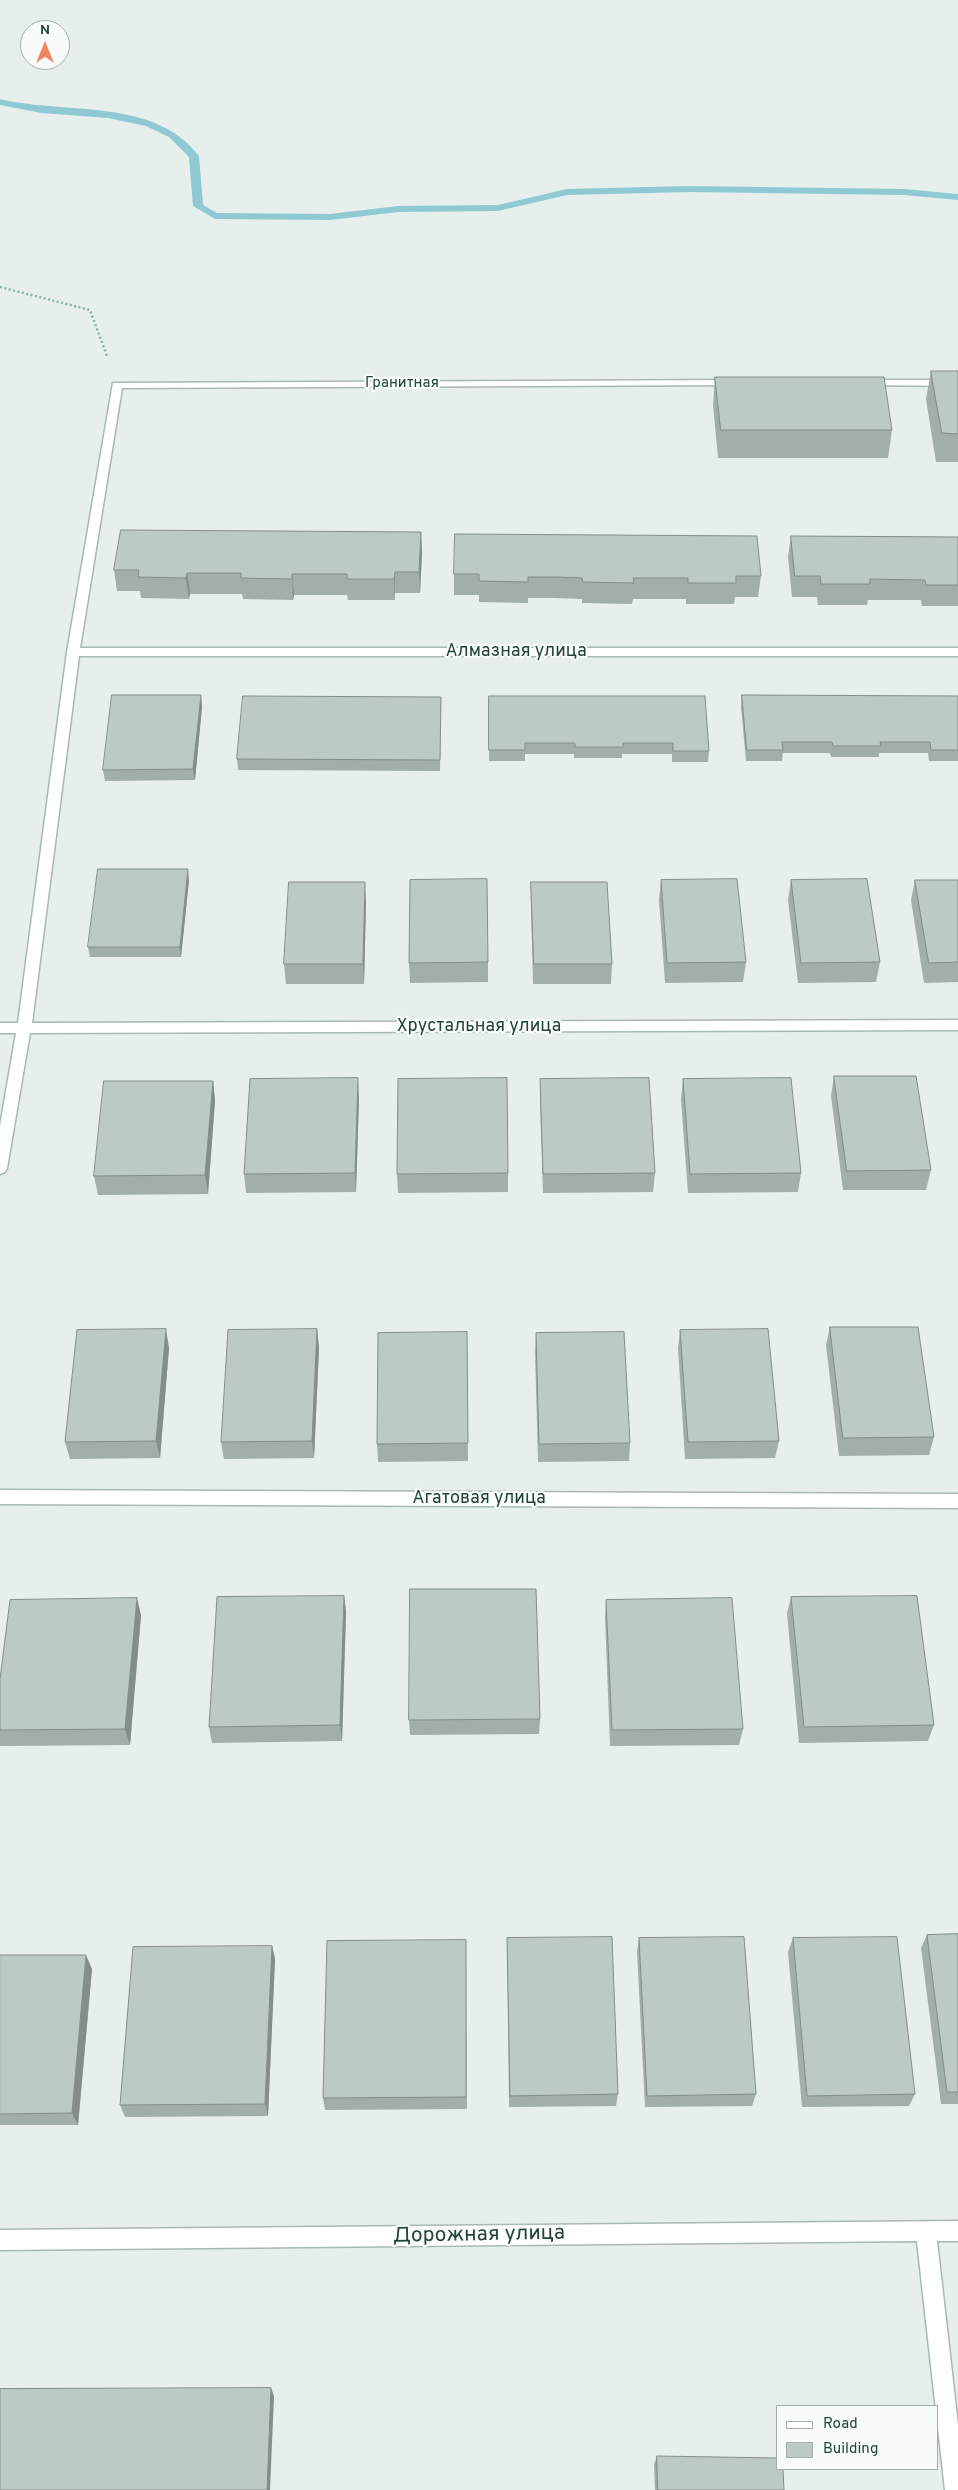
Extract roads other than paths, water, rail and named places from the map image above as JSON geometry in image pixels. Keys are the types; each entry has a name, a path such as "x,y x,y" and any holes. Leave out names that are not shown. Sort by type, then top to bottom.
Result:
{"street":[{"name":"Гранитная","path":"73,652 117,385 740,383"},
{"path":"849,383 958,383"},
{"path":"0,1168 24,1028 73,652"},
{"name":"Алмазная улица","path":"73,652 958,652"},
{"name":"Хрустальная улица","path":"0,1028 958,1025"},
{"name":"Агатовая улица","path":"0,1497 958,1501"},
{"name":"Дорожная улица","path":"0,2240 958,2231"},
{"path":"926,2232 955,2490"}],"waterway":[{"path":"0,102 42,110 130,118 150,123 169,132 194,156 198,206 215,216 330,217 398,209 498,208 567,192 689,189 904,192 958,197"}]}
